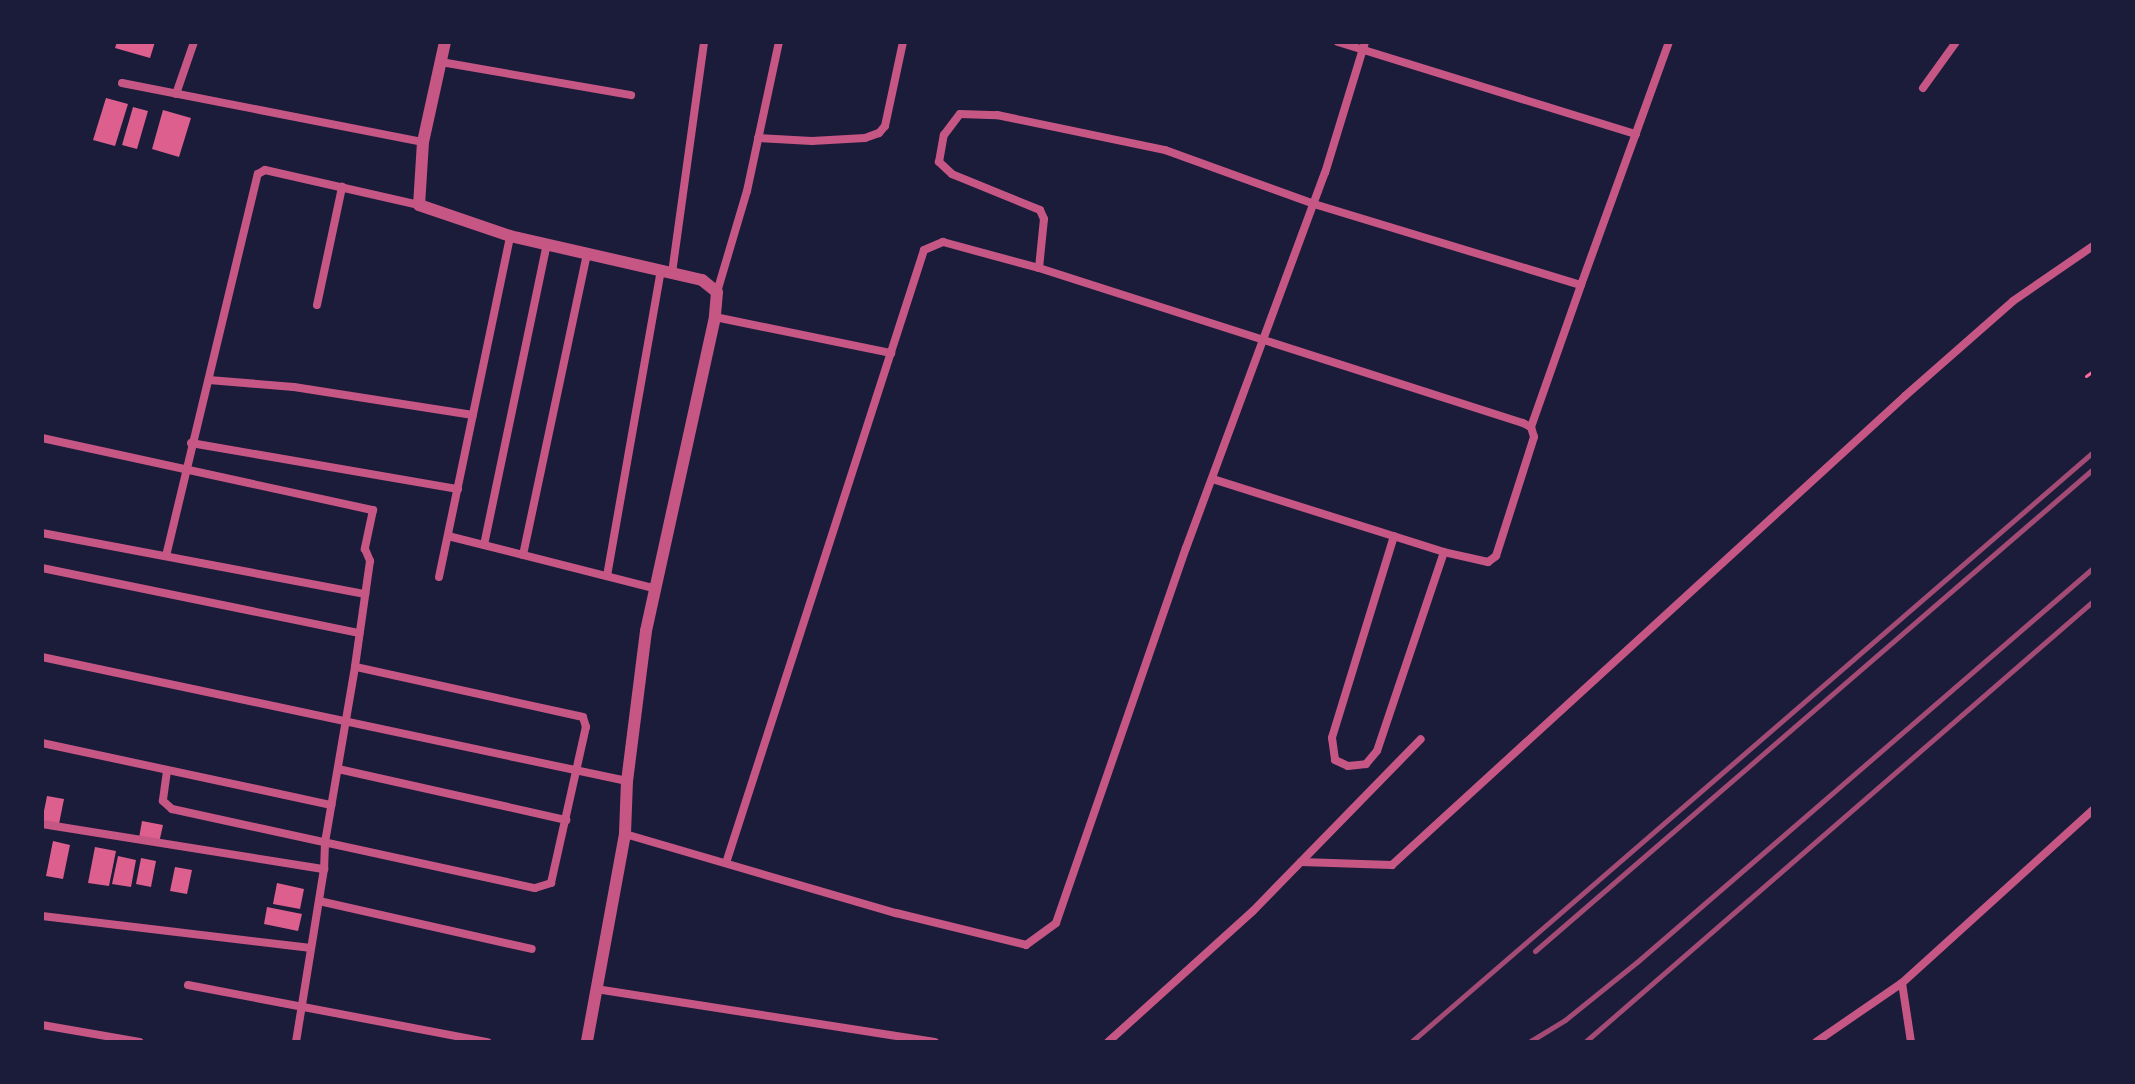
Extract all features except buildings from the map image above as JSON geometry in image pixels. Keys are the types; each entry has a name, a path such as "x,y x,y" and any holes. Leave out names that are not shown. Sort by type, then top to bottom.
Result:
{"street":[{"path":"176,94 194,42"},
{"path":"419,205 423,142 445,42"},
{"path":"607,576 667,271 704,42"},
{"path":"587,1042 625,834 627,781 654,588 715,317 717,292 747,191 779,42"},
{"path":"758,138 812,141 865,138 879,133 885,126 903,42"},
{"path":"1338,42 1364,46 1636,134"},
{"path":"1212,479 1476,561 1488,562 1496,556 1533,446 1531,427 1669,42"},
{"path":"1923,88 1956,42"},
{"path":"625,834 896,913 1026,945 1056,923 1212,479 1314,204 1364,46"},
{"path":"441,62 631,95"},
{"path":"122,83 423,142"},
{"path":"1039,268 1044,219 1040,210 952,174 939,162 944,135 960,114 997,115 1165,150 1314,204 1581,285"},
{"path":"166,556 184,468 209,380 258,174 265,170 419,205 510,236 702,280 717,292"},
{"path":"317,305 342,187"},
{"path":"439,577 510,236"},
{"path":"726,863 924,250 935,243 943,242 1039,268 1531,427"},
{"path":"484,545 547,244"},
{"path":"1301,862 1392,865 2013,301 2093,246"},
{"path":"523,555 587,253"},
{"path":"715,317 891,353"},
{"path":"209,380 294,387 473,415"},
{"path":"42,438 373,510 365,549 370,561 355,667 296,1042"},
{"path":"191,443 458,489"},
{"path":"42,533 365,594"},
{"path":"448,536 654,588"},
{"path":"1394,536 1332,738 1335,760 1348,766 1366,764 1377,751 1444,552"},
{"path":"42,568 359,633"},
{"path":"42,657 627,781"},
{"path":"167,771 163,801 172,809 544,887 554,878 586,727 583,717 355,667"},
{"path":"1108,1042 1253,911 1421,739"},
{"path":"42,743 331,805"},
{"path":"338,769 566,820"},
{"path":"1816,1042 1902,983 2093,810"},
{"path":"42,824 324,869"},
{"path":"319,901 532,949"},
{"path":"42,916 311,948"},
{"path":"1902,983 1911,1042"},
{"path":"188,985 301,1009 488,1042"},
{"path":"596,989 935,1042"},
{"path":"42,1025 140,1042"}],"path":[{"path":"2086,376 2093,371"}],"railway":[{"path":"1411,1042 2093,452"},
{"path":"1535,951 2093,469"},
{"path":"1529,1042 1565,1020 1637,962 2093,568"},
{"path":"1585,1042 2093,601"}]}
